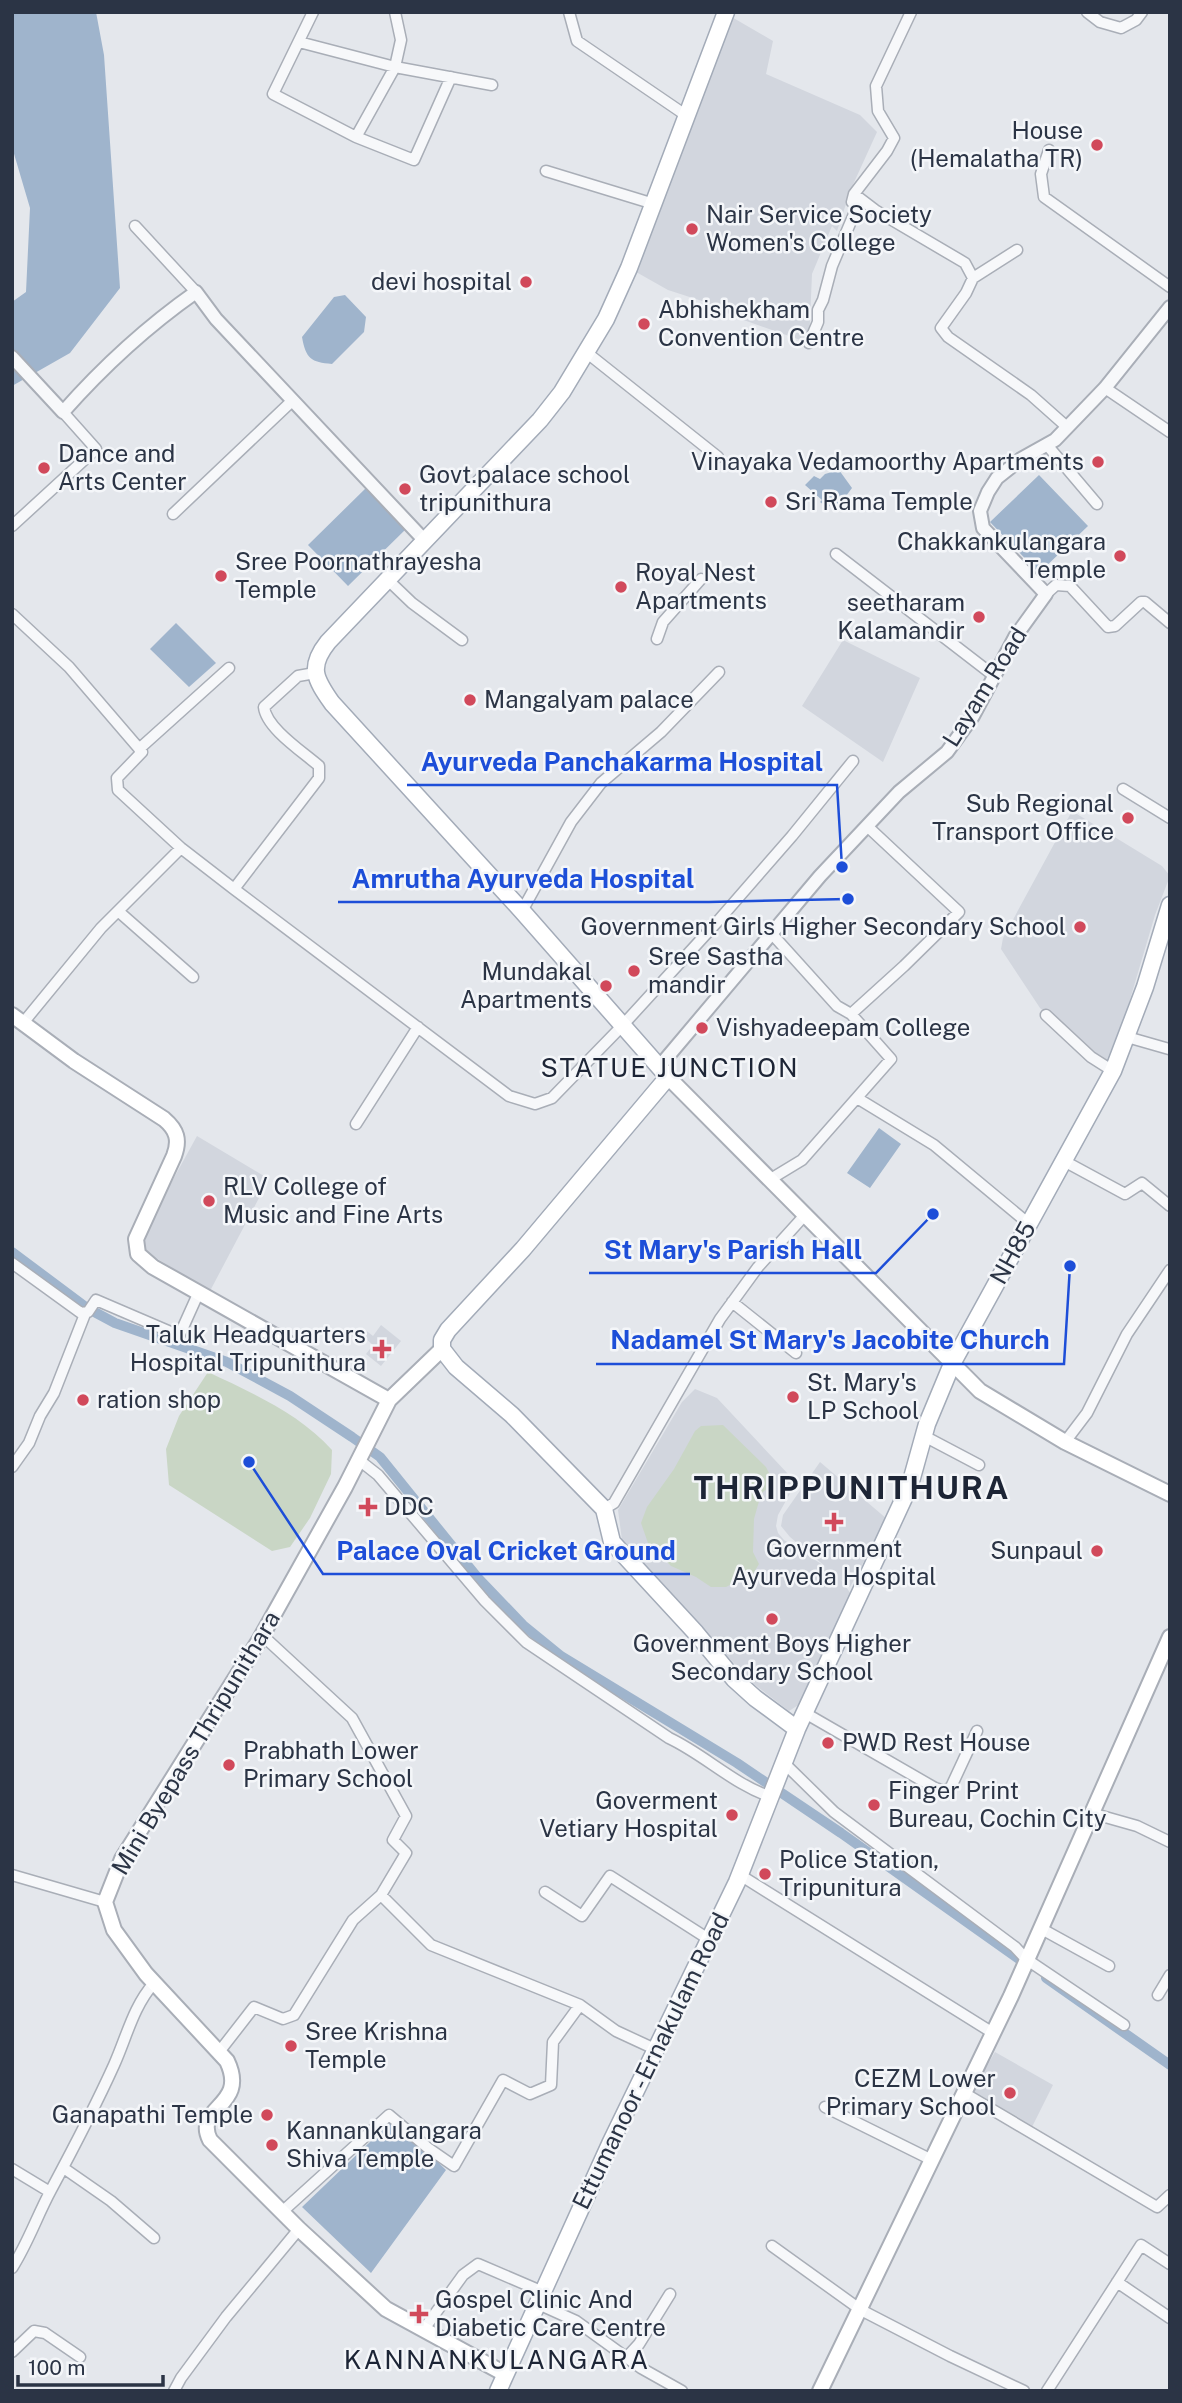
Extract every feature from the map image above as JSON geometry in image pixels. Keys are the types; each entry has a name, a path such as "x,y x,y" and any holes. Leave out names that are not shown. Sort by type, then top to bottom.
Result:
{"main road":[{"path":"726,12 629,268 606,319 586,352 547,413 320,652 315,673 332,703 522,911 663,1072 951,1364 981,1391 1065,1442 1170,1494"},
{"name":"NH85","path":"951,1364 1113,1071 1146,987 1169,911"},
{"path":"18,1019 74,1061 164,1119 175,1130 176,1150 138,1234 137,1251 153,1267 198,1294 389,1400"},
{"path":"663,1072 523,1249 448,1330 442,1340 442,1349 456,1367 512,1415 604,1509 612,1542 696,1633 734,1679 797,1729"},
{"name":"Mini Byepass Thripunithara","path":"442,1349 389,1400 360,1459 262,1635 122,1859 105,1902 114,1930 154,1983 227,2061 233,2073 234,2083 231,2090 207,2121 210,2140 299,2229 386,2309 505,2374"},
{"name":"Ettumanoor - Ernakulam Road","path":"498,2391 539,2297 740,1875 797,1729 910,1485 939,1391 951,1364"},
{"path":"820,2391 993,2033 1170,1637"}],"street":[{"path":"313,12 273,94 356,137 414,160 451,77"},
{"path":"356,137 395,67 401,40 395,12"},
{"path":"569,12 577,41 687,116"},
{"path":"809,343 818,322 817,310 823,300 832,266 858,207 852,202 854,194 894,138 878,111 876,86 911,12"},
{"path":"1087,12 1100,22 1121,28 1136,20 1142,12"},
{"path":"299,42 395,67 492,85"},
{"path":"1049,150 1041,174 1044,197 1170,288"},
{"path":"546,171 654,204"},
{"path":"854,194 875,210 965,263 973,278"},
{"path":"135,226 196,292 216,319 425,541"},
{"path":"1017,250 973,278 966,293 941,328 948,337 1031,395 1067,426"},
{"path":"63,412 82,391 175,307 196,292"},
{"path":"1170,307 1105,388 1055,440 1021,459 997,478 980,511 982,528 1046,594 1056,585 1070,586 1108,627 1115,626 1141,602 1170,623"},
{"path":"586,352 718,457"},
{"path":"12,357 96,449 12,526"},
{"path":"1105,388 1170,432"},
{"path":"173,514 292,401"},
{"path":"1046,445 1097,504"},
{"path":"836,554 993,675"},
{"path":"657,639 663,622 701,579"},
{"path":"388,580 412,603 461,640"},
{"name":"Layam Road","path":"663,1072 820,876 899,792 947,752 973,716 1015,637 1046,594"},
{"path":"12,614 69,667 142,752 117,778 118,790 181,848 234,890 509,1096 535,1104 552,1098 622,1026 784,846 853,761"},
{"path":"139,749 229,668"},
{"path":"522,911 571,822 601,783 661,732 719,672"},
{"path":"234,890 319,778 319,766 275,728 264,711 264,707 298,676 315,673"},
{"path":"1123,789 1170,818"},
{"path":"851,1014 959,912 867,826"},
{"path":"18,1019 118,911 181,848"},
{"path":"118,911 193,977"},
{"path":"769,1180 802,1160 891,1059 851,1014 837,1006 772,934"},
{"path":"1046,1016 1091,1057 1113,1071"},
{"path":"356,1124 418,1027"},
{"path":"1127,1037 1169,1049"},
{"path":"857,1098 934,1145 1029,1224"},
{"path":"1064,1161 1125,1194 1142,1184 1170,1206"},
{"path":"604,1509 614,1503 720,1318 758,1266 804,1216"},
{"path":"12,1263 88,1311"},
{"path":"1065,1442 1087,1413 1127,1335 1170,1270"},
{"path":"12,1467 29,1443 40,1416 54,1393 88,1311 96,1300 180,1334 198,1294"},
{"path":"732,1302 796,1353"},
{"path":"924,1436 979,1465"},
{"path":"360,1459 378,1475 476,1592 526,1642 738,1782 771,1797"},
{"path":"219,2052 254,2007 283,2020 294,2015 353,1920 380,1895 406,1853 393,1840 406,1816 352,1718 262,1635"},
{"path":"805,1713 945,1791 951,1787 977,1731"},
{"path":"782,1770 1015,1947 1026,1959 1124,2025"},
{"path":"1091,1813 1138,1826 1170,1842"},
{"path":"12,1875 105,1902"},
{"path":"740,1875 993,2033"},
{"path":"545,1892 582,1916 610,1876 710,1940"},
{"path":"380,1895 430,1945 580,2005 616,2031 657,2050"},
{"path":"1040,1928 1108,1966"},
{"path":"1158,1994 1170,1975"},
{"path":"12,2268 25,2247 50,2192 65,2169 114,2065 141,1998 154,1983"},
{"path":"283,2211 388,2115 454,2166 503,2080 530,2094 551,2085 553,2042 580,2005"},
{"path":"964,2093 1157,2207 1170,2195"},
{"path":"825,2107 932,2160"},
{"path":"12,2169 50,2192"},
{"path":"65,2169 111,2202 154,2238"},
{"path":"174,2391 226,2317 299,2229"},
{"path":"1047,2391 1141,2245 1170,2264"},
{"path":"772,2246 861,2310 1024,2391"},
{"path":"424,2329 463,2276 478,2264 576,2320 641,2368 682,2391"},
{"path":"1117,2283 1170,2319"},
{"path":"628,2357 670,2294"},
{"path":"12,2352 34,2331 45,2333 80,2357"}],"shaded area":[{"path":"730,16 773,41 766,74 860,115 877,132 851,189 837,231 832,226 812,274 809,343 668,290 629,268"},
{"path":"843,640 920,678 883,762 802,706"},
{"name":"Government Girls Higher Secondary School","path":"1072,811 1162,866 1170,876 1155,915 1126,1013 1106,1062 1074,1039 1040,1008 1001,949 1003,938"},
{"name":"RLV College of Music and Fine Arts","path":"197,1136 269,1179 210,1291 143,1250 149,1223"},
{"name":"Taluk Headquarters Hospital Tripunithura","path":"381,1325 401,1341 381,1366 366,1354 373,1345 359,1333 363,1328 373,1336"},
{"path":"695,1389 717,1398 789,1475 793,1488 778,1515 776,1526 784,1540 826,1567 781,1526 783,1515 820,1462 887,1519 850,1587 841,1580 851,1594 803,1702 789,1711 750,1681 622,1540 618,1510 682,1402"},
{"name":"CEZM Lower Primary School","path":"995,2052 1053,2085 1028,2135 967,2100"}],"green space":[{"path":"208,1372 290,1415 332,1450 331,1474 310,1518 290,1547 272,1551 169,1485 166,1449 179,1416"},
{"path":"723,1425 766,1467 771,1485 761,1494 754,1519 753,1552 759,1564 750,1579 741,1579 726,1587 711,1587 671,1566 648,1543 641,1523 647,1507 674,1469 695,1431 701,1426"}],"water":[{"path":"12,12 96,12 104,55 120,288 70,353 12,386 12,302 26,292 30,208 12,147"},
{"path":"345,295 366,317 364,332 332,364 314,360 305,350 302,337 334,297"},
{"path":"839,470 852,488 840,504 832,503 828,508 805,485 814,476 820,479 825,474"},
{"path":"1039,475 1088,526 1039,573 990,522"},
{"path":"367,487 407,528 348,586 308,545"},
{"path":"176,623 216,663 189,687 150,649"},
{"path":"879,1128 901,1144 870,1188 847,1173"},
{"path":"394,2119 446,2170 371,2273 302,2207"}],"waterway":[{"path":"12,1252 87,1308 115,1323 227,1362 290,1396 352,1437 380,1457 477,1577 523,1625 561,1656 737,1763 1030,1967"},
{"path":"1046,1978 1170,2065"}],"place":[{"name":"House (Hemalatha TR)","path":"1097,145"},
{"name":"Nair Service Society Women's College","path":"692,229"},
{"name":"devi hospital","path":"526,282"},
{"name":"Abhishekham Convention Centre","path":"644,324"},
{"name":"Vinayaka Vedamoorthy Apartments","path":"1098,462"},
{"name":"Dance and Arts Center","path":"44,468"},
{"name":"Govt.palace school tripunithura","path":"405,489"},
{"name":"Sri Rama Temple","path":"771,502"},
{"name":"Chakkankulangara Temple","path":"1120,556"},
{"name":"Sree Poornathrayesha Temple","path":"221,576"},
{"name":"Royal Nest Apartments","path":"621,587"},
{"name":"seetharam Kalamandir","path":"979,617"},
{"name":"Mangalyam palace","path":"470,700"},
{"name":"Sub Regional Transport Office","path":"1128,818"},
{"name":"Ayurveda Panchakarma Hospital","path":"842,867"},
{"name":"Amrutha Ayurveda Hospital","path":"848,899"},
{"name":"Government Girls Higher Secondary School","path":"1080,927"},
{"name":"Sree Sastha mandir","path":"634,971"},
{"name":"Mundakal Apartments","path":"606,986"},
{"name":"Vishyadeepam College","path":"702,1028"},
{"name":"RLV College of Music and Fine Arts","path":"209,1201"},
{"name":"St Mary's Parish Hall","path":"933,1214"},
{"name":"Nadamel St Mary's Jacobite Church","path":"1070,1266"},
{"name":"Taluk Headquarters Hospital Tripunithura","path":"382,1349"},
{"name":"St. Mary's LP School","path":"793,1397"},
{"name":"ration shop","path":"83,1400"},
{"name":"Palace Oval Cricket Ground","path":"249,1462"},
{"name":"DDC","path":"368,1507"},
{"name":"Government Ayurveda Hospital","path":"834,1522"},
{"name":"Sunpaul","path":"1097,1551"},
{"name":"Government Boys Higher Secondary School","path":"772,1619"},
{"name":"PWD Rest House","path":"828,1743"},
{"name":"Prabhath Lower Primary School","path":"229,1765"},
{"name":"Finger Print Bureau, Cochin City","path":"874,1805"},
{"name":"Goverment Vetiary Hospital","path":"732,1815"},
{"name":"Police Station, Tripunitura","path":"765,1874"},
{"name":"Sree Krishna Temple","path":"291,2046"},
{"name":"CEZM Lower Primary School","path":"1010,2093"},
{"name":"Ganapathi Temple","path":"267,2115"},
{"name":"Kannankulangara Shiva Temple","path":"272,2145"},
{"name":"Gospel Clinic And Diabetic Care Centre","path":"419,2314"}],"district":[{"name":"STATUE JUNCTION","path":"670,1068"},
{"name":"THRIPPUNITHURA","path":"852,1488"},
{"name":"KANNANKULANGARA","path":"497,2360"}]}
